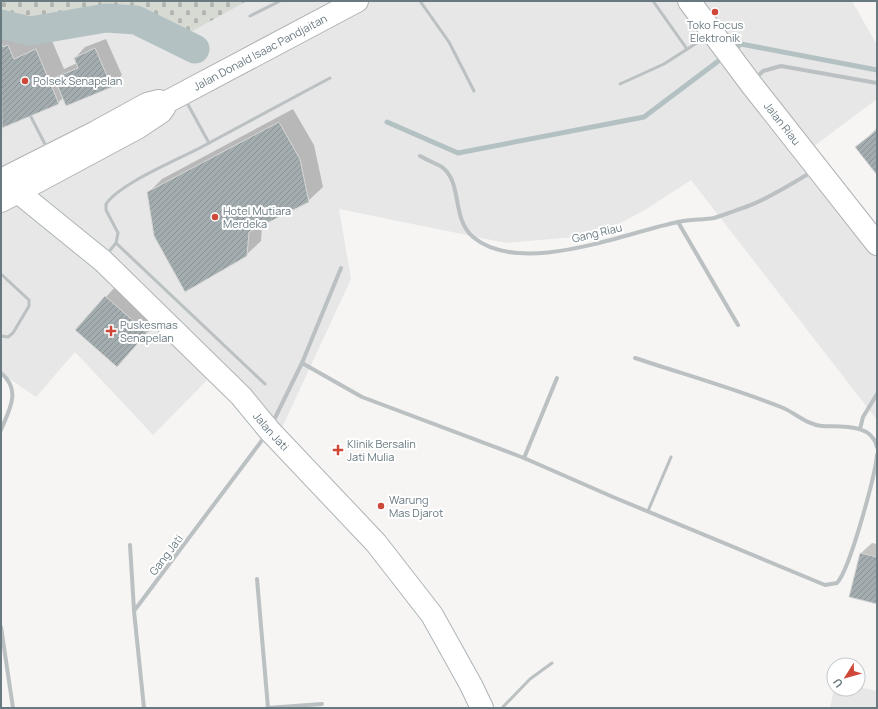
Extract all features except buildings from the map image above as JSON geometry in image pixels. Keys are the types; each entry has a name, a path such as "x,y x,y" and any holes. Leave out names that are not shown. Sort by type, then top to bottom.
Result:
{"main road":[{"name":"Jalan Donald Isaac Pandjaitan","path":"163,104 357,1"},
{"name":"Jalan Riau","path":"690,1 751,84 877,244"},
{"name":"Jalan Donald Isaac Pandjaitan","path":"7,191 50,155 147,104 159,101 163,104"},
{"name":"Jalan Donald Isaac Pandjaitan","path":"7,191 155,117 164,108 163,104"},
{"name":"Jalan Jati","path":"7,191 103,261 241,396 269,430 376,543 432,615 472,685 482,708"}],"street":[{"path":"751,84 763,71 781,66 877,83"},
{"name":"Gang Riau","path":"420,156 443,168 450,177 456,191 458,212 464,227 474,237 491,248 507,252 533,254 570,249 678,222 715,217 750,206 818,168"},
{"path":"678,222 738,325"},
{"name":"Gang Jati","path":"134,611 269,430 302,363 341,268"},
{"path":"635,358 781,407 814,424 848,426 860,429 872,436 877,447"},
{"path":"302,363 362,396 524,458 825,585 837,583 845,569 871,484 877,455"},
{"path":"1,373 8,378 13,388 13,399 1,430"},
{"path":"524,458 557,378"},
{"path":"860,429 863,417 877,394"},
{"path":"130,545 134,611 144,708"},
{"path":"257,579 267,708 322,704"},
{"path":"1,627 13,708"}],"lane":[{"path":"250,16 280,1"},
{"path":"420,1 449,42 474,91"},
{"path":"653,1 687,49"},
{"path":"620,84 664,64 687,49 717,36"},
{"path":"103,261 116,243 118,233 106,210 106,204 111,196 125,187 330,78"},
{"path":"183,94 209,143"},
{"path":"31,117 50,155"},
{"path":"116,243 265,384"},
{"path":"1,274 25,295 29,300 29,306 13,332 8,337 1,336"},
{"path":"648,511 671,457"},
{"path":"502,708 530,679 552,663"}],"shaded area":[{"path":"247,1 852,1 877,45 877,99 814,146 877,229 877,420 691,180 645,210 598,235 506,243 339,209 351,279 279,434 215,372 153,435 75,352 36,397 1,373 1,37 31,39 106,26 134,28 165,43 191,32"},
{"path":"866,689 877,691 877,708 830,708 832,697 866,697"}],"green space":[{"path":"1,1 247,1 191,32 135,13 100,13 33,27 1,18"}],"waterway":[{"path":"1,24 30,31 106,18 136,20 195,49"},
{"path":"733,50 741,44 877,70"},
{"path":"387,122 458,153 644,117 725,56"}],"place":[{"name":"Toko Focus Elektronik","path":"715,12"},
{"name":"Polsek Senapelan","path":"25,81"},
{"name":"Hotel Mutiara Merdeka","path":"215,217"},
{"name":"Puskesmas Senapelan","path":"111,331"},
{"name":"Klinik Bersalin Jati Mulia","path":"338,450"},
{"name":"Warung Mas Djarot","path":"381,506"}]}
